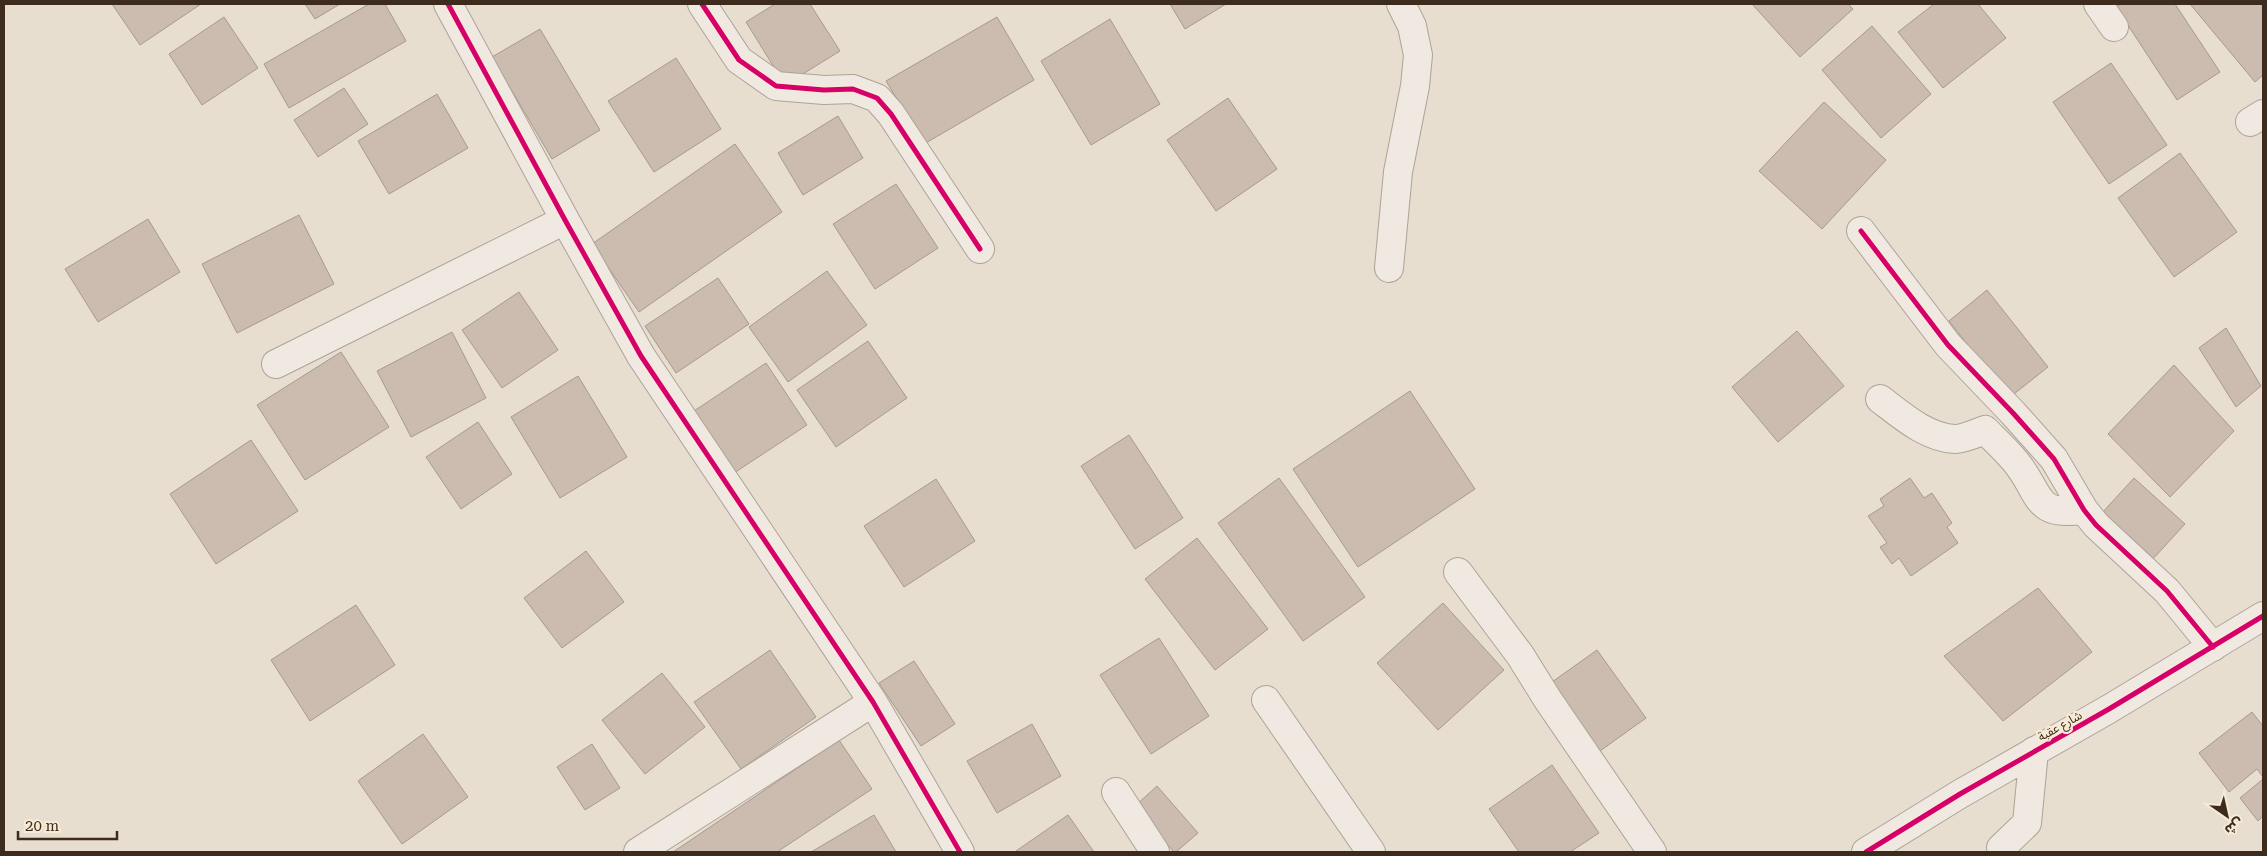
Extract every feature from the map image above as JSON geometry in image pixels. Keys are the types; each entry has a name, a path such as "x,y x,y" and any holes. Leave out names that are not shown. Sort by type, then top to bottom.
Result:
{"street":[{"path":"448,4 565,220 642,356 873,702 960,852"},
{"path":"702,4 739,60 776,86 824,90 853,88 877,98 891,114 980,249"},
{"path":"1389,268 1398,172 1418,55 1412,26 1401,4"},
{"path":"2098,4 2114,27"},
{"path":"276,364 565,220"},
{"path":"1861,231 1948,345 2014,413 2054,459 2084,510 2105,534 2168,591 2213,647"},
{"path":"1880,398 1901,416 1928,432 1956,439 1985,430 2016,462 2044,504 2053,510 2063,513 2084,510"},
{"path":"1458,572 1520,655 1548,700 1652,852"},
{"name":"شارع عقبة","path":"1866,852 1951,799 2263,616"},
{"path":"1266,700 1371,852"},
{"path":"638,852 873,702"},
{"path":"2004,852 2001,848 2027,823 2034,751"},
{"path":"1116,792 1155,852"}],"building":[{"path":"112,4 201,4 140,45"},
{"path":"305,4 340,4 315,19"},
{"path":"369,4 385,4 406,41 289,108 264,64"},
{"path":"775,4 810,4 840,51 785,85 746,22"},
{"path":"1170,4 1226,4 1185,29"},
{"path":"1752,4 1848,4 1853,9 1800,57"},
{"path":"1934,4 1978,4 2006,38 1943,88 1898,32"},
{"path":"2121,4 2175,4 2220,72 2177,100 2116,7"},
{"path":"2190,4 2263,4 2263,75 2255,82"},
{"path":"224,17 258,68 202,105 169,54"},
{"path":"997,17 1034,80 924,144 886,81"},
{"path":"1110,19 1160,104 1091,145 1041,61"},
{"path":"1872,26 1931,94 1881,138 1822,70"},
{"path":"540,29 600,130 552,159 492,57"},
{"path":"676,58 721,129 654,172 608,101"},
{"path":"2111,63 2167,145 2109,184 2053,102"},
{"path":"344,88 368,124 318,157 294,120"},
{"path":"437,94 468,148 389,194 358,141"},
{"path":"1228,98 1277,169 1216,211 1167,140"},
{"path":"1824,102 1886,160 1822,229 1759,171"},
{"path":"838,116 863,158 803,195 778,153"},
{"path":"735,144 782,212 639,312 592,244"},
{"path":"2180,153 2237,232 2174,277 2118,198"},
{"path":"896,184 938,248 875,289 833,224"},
{"path":"299,215 334,284 237,333 202,264"},
{"path":"148,219 180,272 98,322 65,269"},
{"path":"827,271 867,325 788,382 749,327"},
{"path":"718,278 749,324 676,373 645,326"},
{"path":"1987,290 2048,367 2009,398 1949,321"},
{"path":"519,292 558,350 502,388 462,330"},
{"path":"2226,328 2261,386 2236,407 2199,348"},
{"path":"1797,331 1844,386 1778,442 1732,387"},
{"path":"452,332 486,398 411,437 377,371"},
{"path":"868,341 907,398 836,447 797,390"},
{"path":"341,352 389,427 305,480 257,405"},
{"path":"766,363 807,425 734,473 694,411"},
{"path":"2174,365 2234,431 2170,497 2108,434"},
{"path":"578,376 627,457 560,498 511,417"},
{"path":"1410,391 1475,489 1358,567 1293,469"},
{"path":"478,422 512,474 461,509 426,457"},
{"path":"1129,435 1183,518 1135,549 1081,466"},
{"path":"251,440 298,511 216,564 170,494"},
{"path":"1279,478 1365,597 1303,641 1218,523"},
{"path":"1910,478 1924,498 1932,493 1952,523 1947,527 1958,543 1911,576 1899,558 1892,564 1880,547 1887,543 1868,516 1884,506 1880,499"},
{"path":"2134,478 2185,524 2141,572 2090,526"},
{"path":"936,479 975,541 904,587 864,526"},
{"path":"1197,538 1268,629 1215,670 1145,579"},
{"path":"586,551 624,602 562,648 524,598"},
{"path":"2038,588 2092,652 2003,721 1944,656"},
{"path":"1443,603 1504,670 1438,730 1377,663"},
{"path":"356,605 395,665 310,721 271,660"},
{"path":"1159,638 1209,716 1151,754 1100,675"},
{"path":"770,650 816,717 741,769 694,702"},
{"path":"1597,650 1646,718 1600,751 1552,682"},
{"path":"914,661 955,724 921,746 879,683"},
{"path":"662,673 705,727 645,774 602,720"},
{"path":"2252,712 2263,726 2263,777 2257,769 2229,792 2199,753"},
{"path":"1032,724 1061,776 997,813 967,761"},
{"path":"423,734 468,797 402,844 358,781"},
{"path":"839,740 872,789 777,852 673,852"},
{"path":"592,744 620,788 585,810 557,767"},
{"path":"1552,765 1599,833 1570,852 1519,852 1489,809"},
{"path":"2263,779 2263,816 2258,821 2240,798"},
{"path":"1157,786 1198,833 1176,852 1134,807"},
{"path":"874,815 896,852 811,852"},
{"path":"1068,815 1094,852 1016,851"}],"cycle path":[{"path":"448,4 641,356 873,702 960,852"},
{"path":"702,4 739,60 776,86 824,90 853,89 877,98 891,114 980,249"},
{"path":"1861,231 1948,345 2054,459 2084,510 2096,525 2167,591 2213,647"},
{"path":"1866,852 1960,794 2109,709 2263,616"}]}
